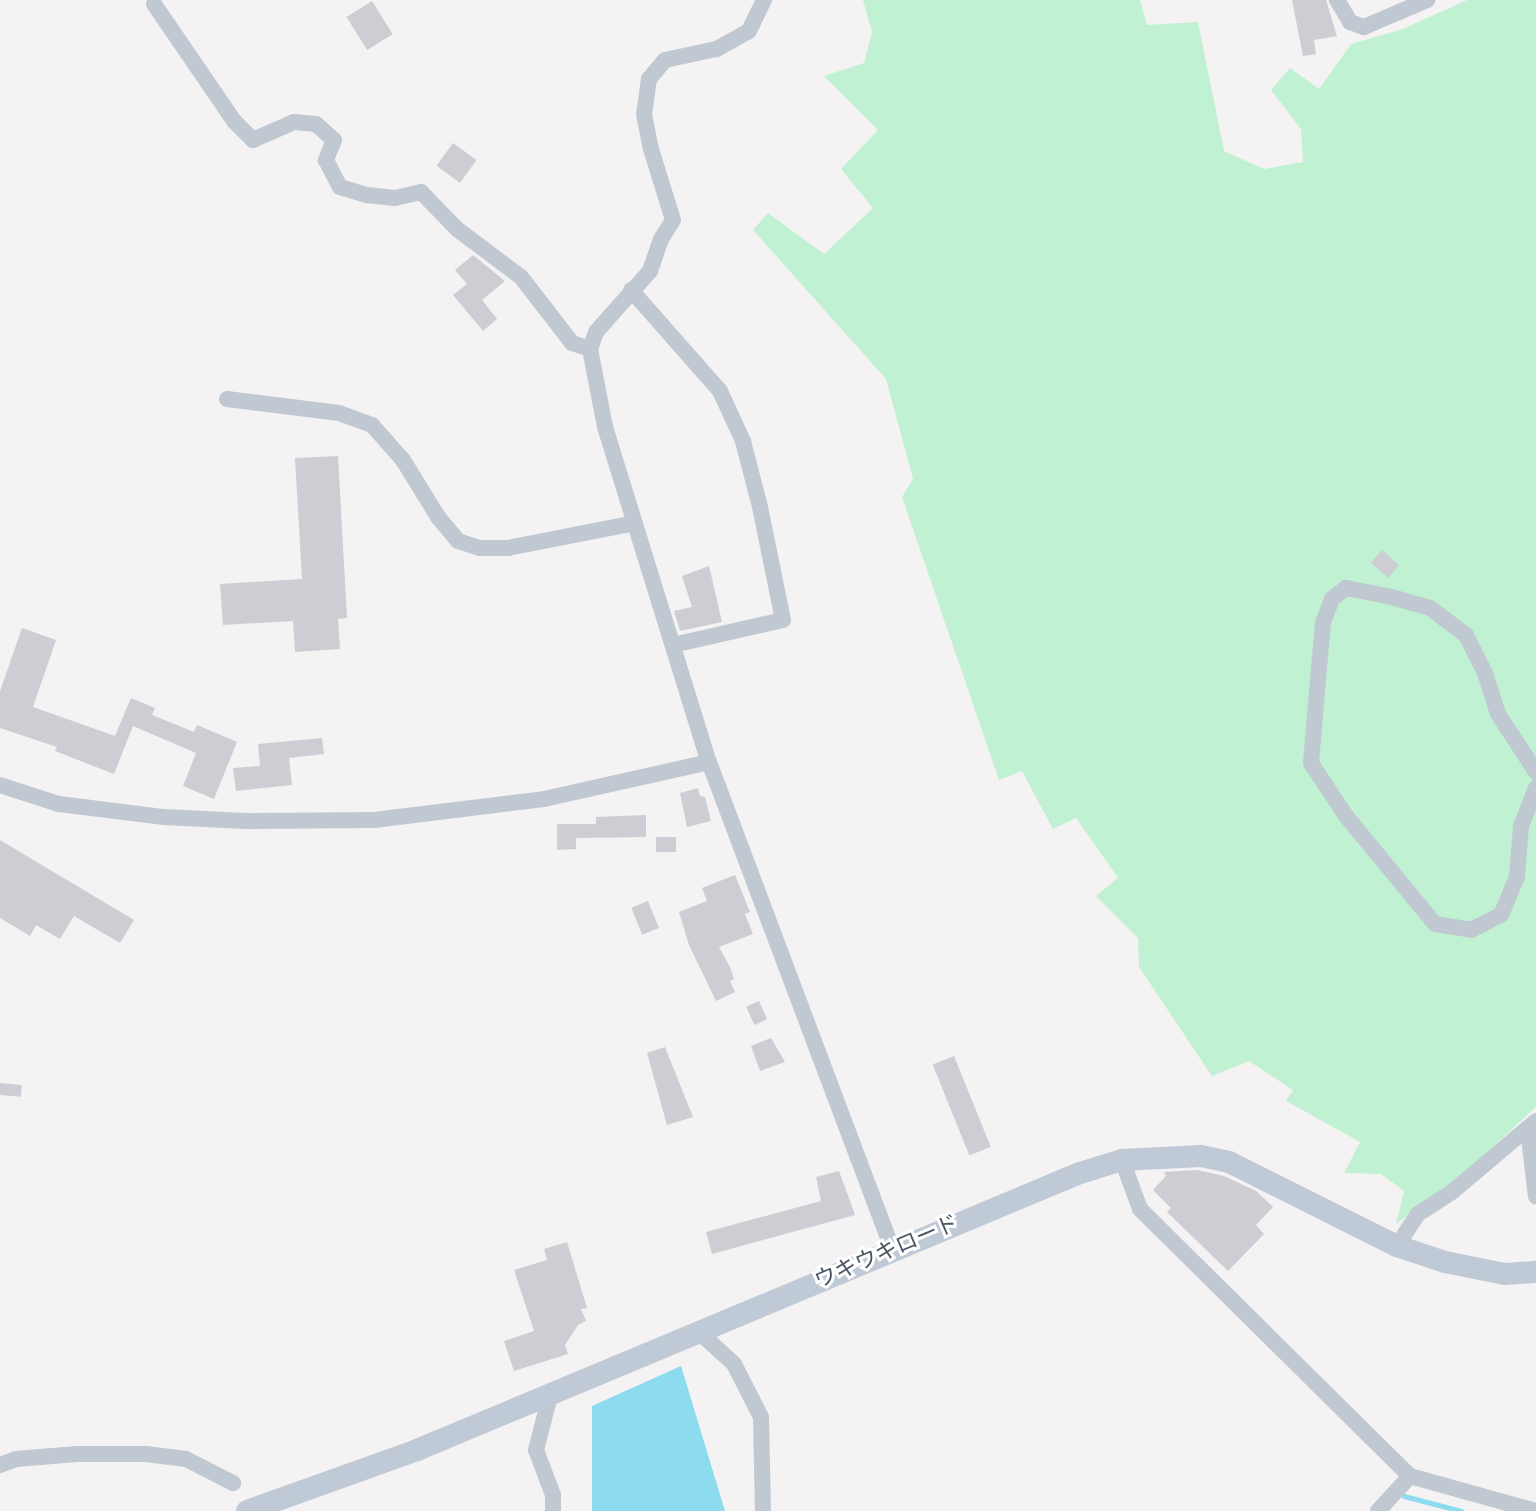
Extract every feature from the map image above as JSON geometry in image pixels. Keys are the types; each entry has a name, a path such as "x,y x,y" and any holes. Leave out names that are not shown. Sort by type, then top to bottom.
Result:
{"street":[{"path":"764,0 749,31 716,49 665,60 649,79 644,114 651,149 673,220 661,239 650,271 596,332 590,349 605,427 709,762 893,1251"},
{"path":"1337,0 1350,22 1364,27 1427,0"},
{"path":"154,4 234,121 253,140 294,122 316,124 334,140 326,160 340,187 367,195 395,198 421,192 457,229 521,277 572,343 590,349"},
{"path":"631,290 720,391 746,454 783,620 673,645"},
{"path":"227,399 339,413 372,425 403,460 438,517 458,541 480,548 508,548 635,523"},
{"path":"1536,772 1498,714 1485,673 1466,635 1430,608 1392,597 1346,588 1332,599 1323,622 1311,763 1346,816 1435,924 1471,930 1501,915 1517,877 1521,826 1536,788"},
{"path":"0,785 59,804 164,817 245,821 374,820 544,799 658,777 709,762"},
{"path":"1532,1125 1536,1197"},
{"path":"1397,1246 1418,1214 1452,1192 1532,1125"},
{"name":"ウキウキロード","path":"247,1511 417,1450 1080,1173 1122,1160 1201,1156 1229,1162 1397,1246 1445,1262 1505,1274 1536,1272"},
{"path":"1122,1160 1140,1209 1410,1476 1535,1511"},
{"path":"699,1332 734,1364 761,1417 763,1511"},
{"path":"551,1392 536,1450 553,1495 553,1511"},
{"path":"0,1465 16,1459 77,1454 146,1454 186,1459 233,1483"},
{"path":"1378,1511 1410,1476"}],"green space":[{"path":"863,0 1140,0 1147,25 1198,22 1224,151 1264,169 1303,162 1301,129 1271,90 1290,68 1319,89 1351,44 1403,29 1467,0 1536,0 1536,1107 1469,1169 1396,1224 1404,1191 1381,1174 1344,1173 1360,1142 1286,1101 1293,1090 1249,1061 1212,1076 1139,967 1138,938 1096,896 1118,878 1076,818 1053,829 1022,771 999,780 902,497 913,479 886,379 753,230 768,213 824,254 873,208 841,169 878,130 824,76 864,63 872,32"}],"water":[{"path":"681,1366 725,1511 592,1511 592,1406"}],"building":[{"path":"1292,0 1326,0 1337,36 1314,40 1316,54 1303,56"},
{"path":"372,1 393,34 367,50 347,17"},
{"path":"453,143 476,160 460,183 437,166"},
{"path":"473,255 505,281 482,300 497,319 483,331 453,295 467,284 455,270"},
{"path":"338,456 347,618 338,619 340,649 295,652 293,621 223,625 220,584 302,579 295,458"},
{"path":"1382,550 1399,565 1388,578 1371,563"},
{"path":"709,566 722,622 680,631 674,611 692,607 682,576"},
{"path":"22,628 56,640 33,707 115,736 131,698 155,708 152,715 194,732 197,725 237,742 214,799 183,786 196,753 133,726 114,774 55,751 57,747 0,728 0,691"},
{"path":"322,738 324,754 289,758 292,785 236,791 233,768 260,766 258,744"},
{"path":"698,788 700,796 705,797 711,821 687,827 680,793"},
{"path":"646,815 646,837 576,838 576,849 557,850 557,824 596,824 596,817"},
{"path":"656,837 676,837 676,852 656,852"},
{"path":"0,840 134,920 120,943 74,916 60,939 36,925 30,936 0,918"},
{"path":"735,875 750,912 745,914 753,934 719,947 730,967 734,979 730,981 735,992 716,1001 689,945 679,912 707,901 702,888"},
{"path":"648,901 659,928 642,935 631,908"},
{"path":"759,1001 767,1019 754,1025 746,1007"},
{"path":"771,1038 785,1062 760,1071 751,1046"},
{"path":"665,1047 693,1117 667,1125 647,1053"},
{"path":"954,1056 991,1147 969,1155 933,1065"},
{"path":"0,1083 22,1085 21,1097 0,1095"},
{"path":"1197,1170 1224,1176 1256,1191 1273,1207 1256,1225 1264,1234 1228,1271 1167,1212 1171,1208 1153,1190 1166,1176 1164,1172"},
{"path":"839,1171 855,1215 712,1254 706,1232 821,1201 816,1177"},
{"path":"567,1242 587,1308 581,1309 586,1321 578,1325 565,1345 568,1354 514,1371 504,1341 534,1331 514,1270 547,1260 544,1249"}],"waterway":[{"path":"1404,1496 1461,1511"}]}
